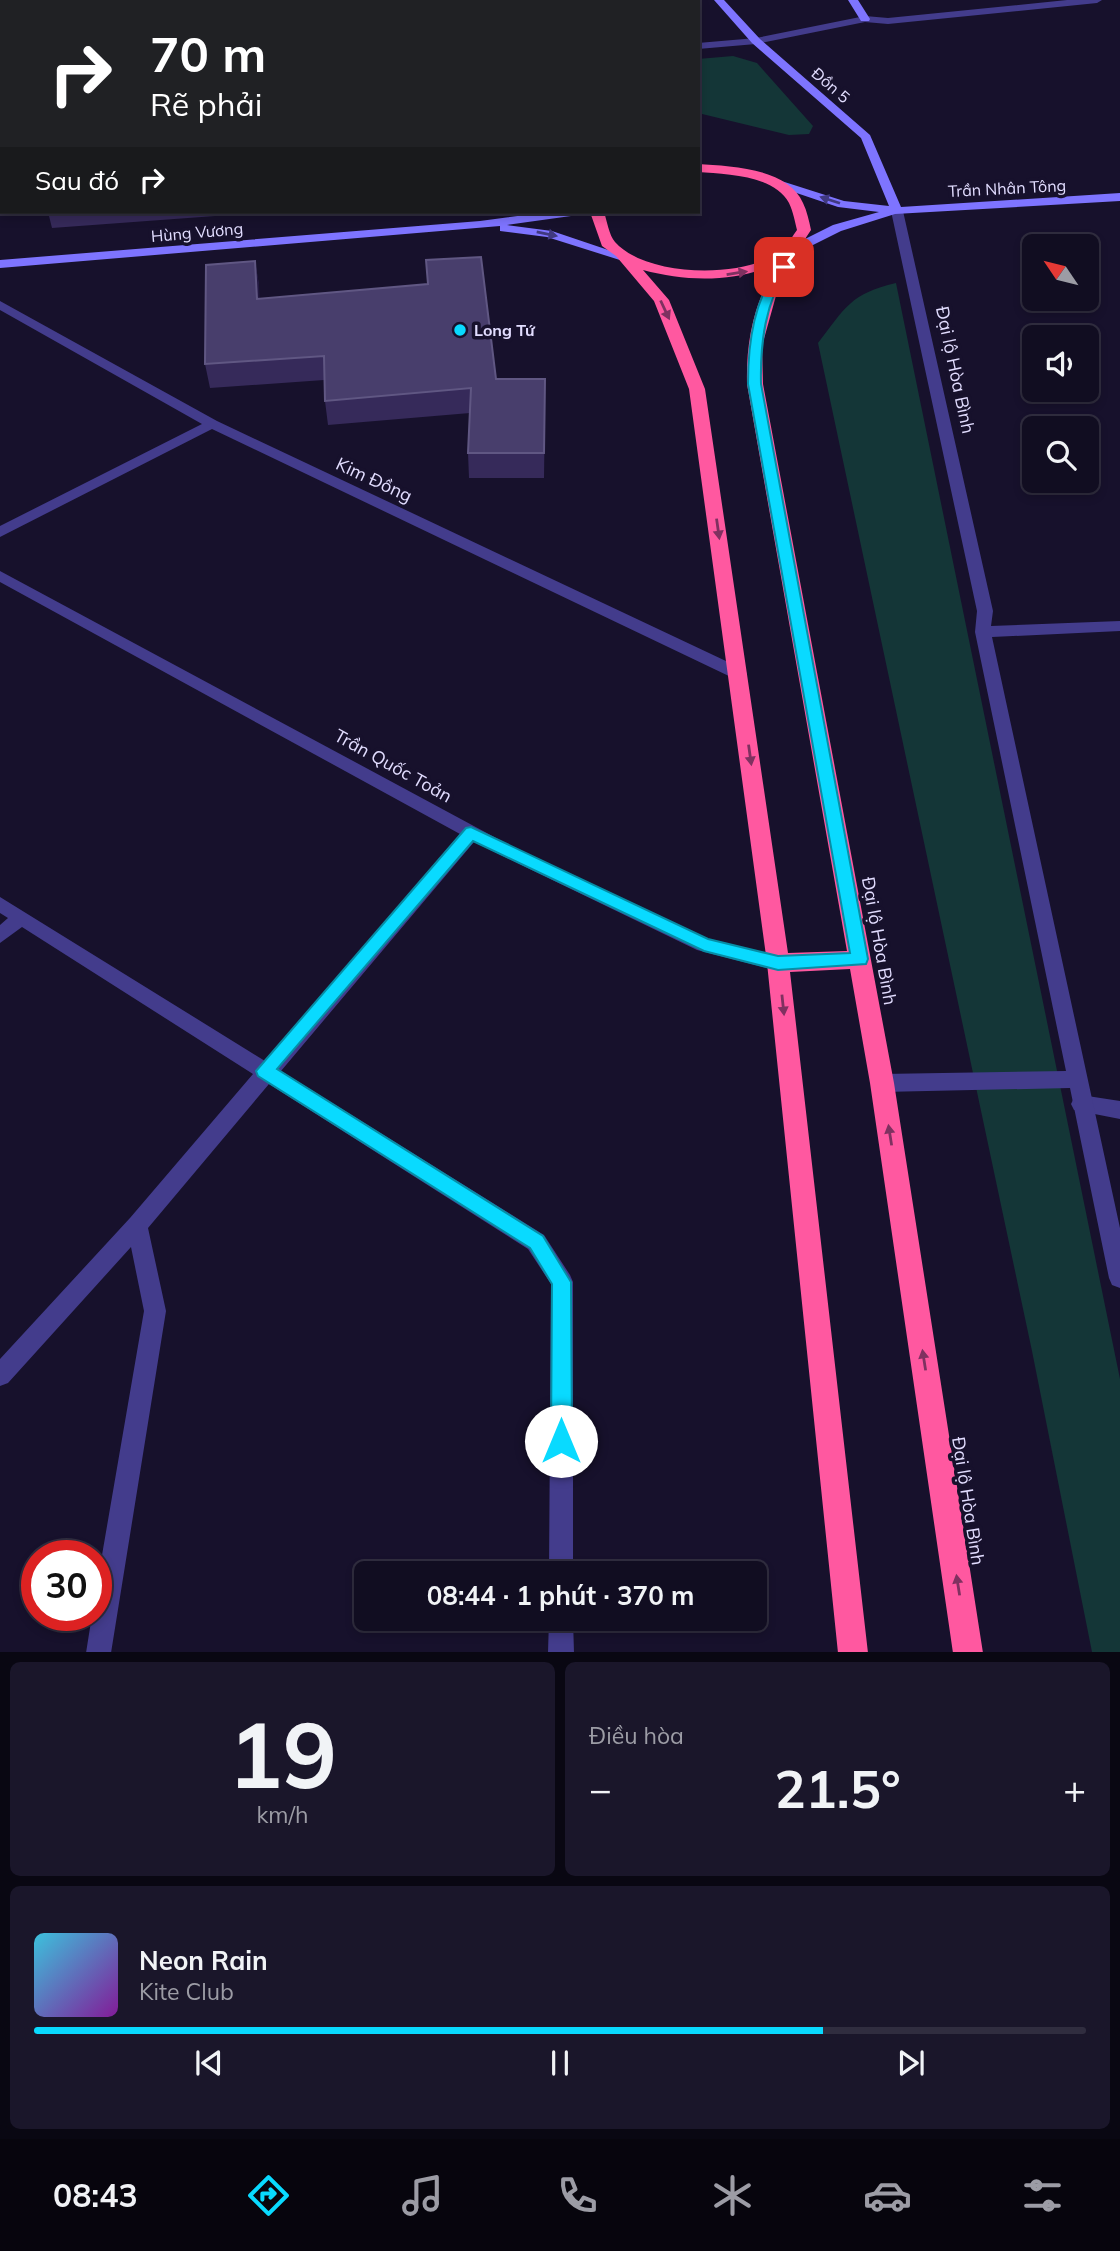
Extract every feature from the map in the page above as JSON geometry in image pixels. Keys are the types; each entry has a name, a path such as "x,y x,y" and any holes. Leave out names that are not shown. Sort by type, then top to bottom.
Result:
{"highway":[{"path":"623,257 653,268 685,275 719,275 751,270 778,261 797,248 806,231 804,214 793,198 774,185 700,155"},
{"path":"700,169 750,174"},
{"path":"597,214 600,233 661,300 697,388 778,963 853,1652"},
{"name":"Đại lộ Hòa Bình","path":"797,248 771,285 754,346 755,384 882,1083 968,1652"},
{"path":"778,963 860,959"}],"main road":[{"name":"Đồn 5","path":"719,0 756,41 866,137 897,211"},
{"path":"853,0 865,19"},
{"path":"750,174 842,204 897,211"},
{"name":"Trần Nhân Tông","path":"897,211 1120,197"},
{"path":"797,248 837,228 897,211"},
{"path":"480,225 557,214"},
{"path":"480,225 548,234 623,257"},
{"name":"Hùng Vương","path":"0,264 480,225"}],"street":[{"path":"700,46 756,41 865,19 902,19 1097,0"},
{"name":"Đại lộ Hòa Bình","path":"897,211 985,611 983,632 1075,1079 1120,1278"},
{"name":"Kim Đồng","path":"0,305 212,424 739,674"},
{"path":"0,532 212,424"},
{"name":"Trần Quốc Toản","path":"0,576 507,852 704,945 778,963"},
{"path":"983,632 1120,626"},
{"path":"0,1375 137,1225 265,1071 471,833"},
{"path":"0,904 536,1242 562,1282 561,1561"},
{"path":"0,936 21,917"},
{"path":"882,1083 1075,1079"},
{"path":"1081,1104 1120,1110"},
{"path":"98,1652 155,1311 137,1225"},
{"path":"561,1631 561,1652"}],"green space":[{"path":"733,56 757,63 813,126 809,134 789,135 700,113 700,59"},
{"path":"896,283 1120,1379 1120,1652 1092,1652 1032,1351 818,343 858,297"}],"building":[{"path":"481,257 496,379 545,379 544,453 468,453 471,388 325,401 324,356 205,364 206,265 255,261 257,299 428,284 426,260"}],"place":[{"name":"Long Tứ","path":"460,330"}],"route":[{"path":"561,1441 562,1282 536,1242 265,1071 471,833 704,945 778,963 860,959 755,384 754,346 771,285 784,267"}]}
